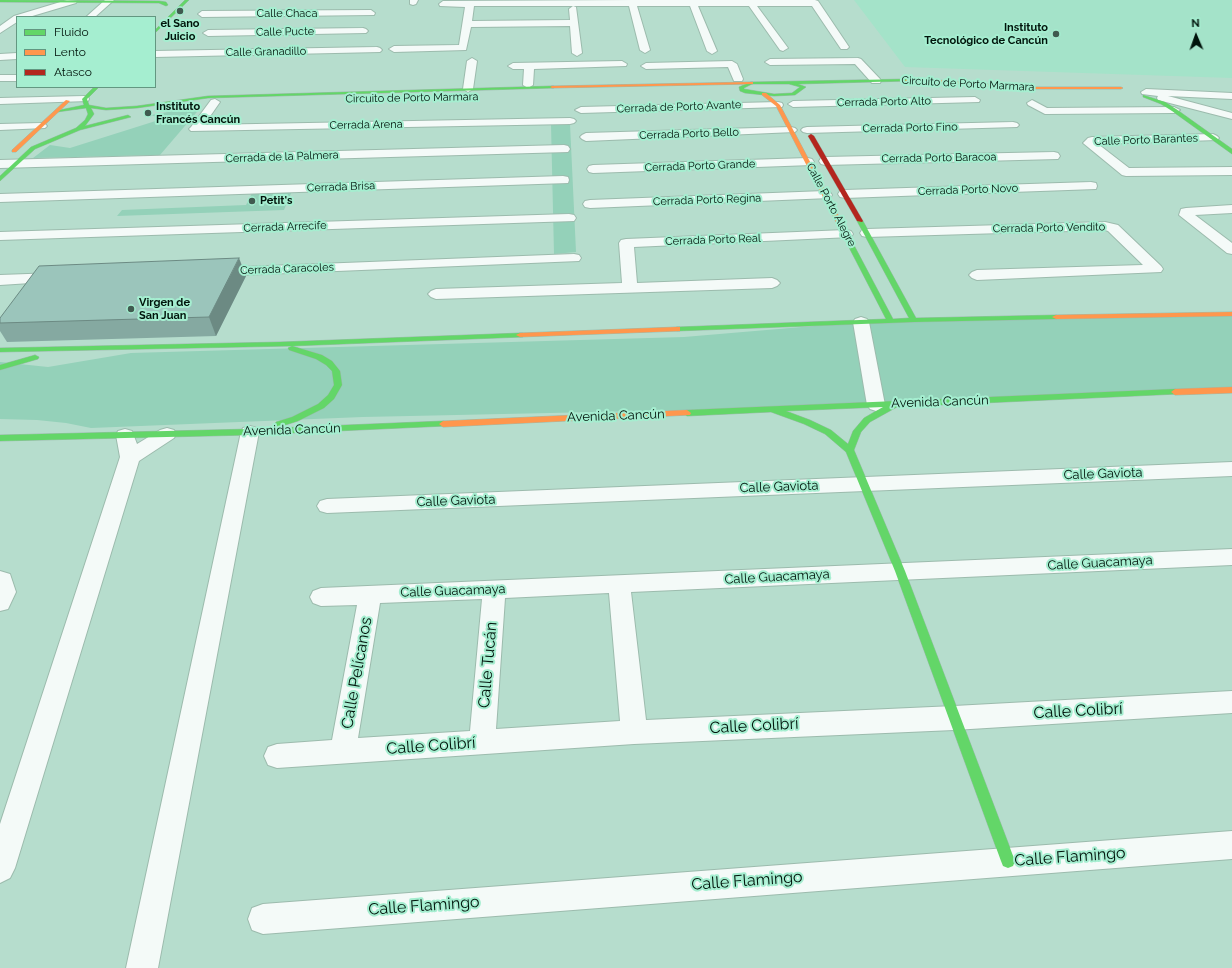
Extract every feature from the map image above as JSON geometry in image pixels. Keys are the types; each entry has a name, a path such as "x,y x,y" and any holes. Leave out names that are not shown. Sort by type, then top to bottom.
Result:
{"street":[{"path":"159,13 166,5 182,0"},
{"path":"156,31 187,0"},
{"path":"6,1 159,2 165,3 166,5"},
{"path":"23,16 73,1"},
{"path":"91,16 109,1"},
{"path":"443,4 538,2 815,3 844,46"},
{"path":"573,3 577,53"},
{"path":"632,3 645,50"},
{"path":"693,3 712,51"},
{"path":"751,3 783,48"},
{"path":"394,49 463,48 470,4"},
{"name":"Calle Chaca","path":"202,14 372,10 357,41"},
{"path":"191,54 225,14"},
{"path":"0,18 16,18"},
{"path":"2,34 16,19"},
{"path":"468,24 574,23"},
{"name":"Calle Pucte","path":"204,38 357,41"},
{"name":"Calle Granadillo","path":"156,54 191,54 357,41 377,50"},
{"path":"0,57 16,56"},
{"path":"778,105 796,100 804,87 793,79 787,61"},
{"path":"770,62 858,61 876,81"},
{"path":"468,89 472,62"},
{"path":"513,66 529,66 604,75 622,64"},
{"path":"646,66 732,64 738,79"},
{"path":"662,65 667,84"},
{"path":"528,85 529,66"},
{"name":"Circuito de Porto Marmara","path":"5,161 78,129 160,109 215,102 713,91 749,88 793,79 876,81 925,80 1006,86 1125,90 1070,95 1010,93 925,86 819,88 796,100 764,94 749,88 667,84 604,75 468,89 208,97 119,109 106,109 85,103 56,112"},
{"path":"0,78 16,78"},
{"path":"0,179 5,161 82,88"},
{"path":"85,103 96,88"},
{"path":"1063,88 1070,95"},
{"name":"Calle Porto Alegre","path":"764,94 778,105 891,321"},
{"path":"1143,94 1232,96"},
{"path":"1143,94 1163,103 1230,149"},
{"path":"1143,94 1232,116"},
{"path":"0,101 70,99 85,103 91,114 87,121 78,129"},
{"name":"Cerrada Porto Alto","path":"796,100 975,100"},
{"name":"Cerrada Arena","path":"215,102 195,129 570,121"},
{"path":"1032,103 1045,112 1174,110"},
{"name":"Cerrada de Porto Avante","path":"581,110 778,105"},
{"path":"119,109 120,118"},
{"name":"Cerrada Porto Fino","path":"806,127 1012,125"},
{"path":"791,130 806,127"},
{"name":"Calle Porto Alegre","path":"806,127 867,233 914,320"},
{"path":"0,128 37,129"},
{"path":"12,140 37,129"},
{"name":"Cerrada Porto Bello","path":"586,137 791,130"},
{"name":"Calle Porto Barantes","path":"1213,138 1092,140 1089,143 1126,172 1232,171"},
{"name":"Cerrada de la Palmera","path":"5,161 564,149"},
{"name":"Cerrada Porto Baracoa","path":"825,161 1054,156"},
{"path":"808,162 825,161"},
{"name":"Cerrada Porto Grande","path":"593,169 808,162"},
{"name":"Cerrada Brisa","path":"0,198 562,180"},
{"name":"Cerrada Porto Novo","path":"845,194 1091,186"},
{"name":"Cerrada Porto Regina","path":"590,204 825,195"},
{"path":"1232,209 1186,212 1186,215 1232,250"},
{"name":"Cerrada Arrecife","path":"0,236 569,218"},
{"name":"Cerrada Porto Vendito","path":"867,233 1105,226 1113,228 1156,269 977,275"},
{"path":"846,234 867,233"},
{"name":"Cerrada Porto Real","path":"630,288 626,243 846,234"},
{"name":"Cerrada Caracoles","path":"206,272 574,258"},
{"path":"0,280 73,277"},
{"path":"436,294 772,283"},
{"path":"0,350 280,344 914,320 1232,314"},
{"path":"861,322 876,405"},
{"path":"142,968 250,432 305,415 327,401 337,389 338,380 336,371 330,363 319,357 280,344"},
{"path":"0,368 56,349"},
{"name":"Avenida Cancún","path":"167,434 250,432 1232,390"},
{"path":"850,450 857,431 867,420 895,404"},
{"path":"771,409 807,422 828,432 850,450 900,572 1008,862"},
{"path":"0,438 127,446 167,434"},
{"path":"0,868 127,446"},
{"name":"Calle Gaviota","path":"327,506 1232,469"},
{"name":"Calle Guacamaya","path":"321,597 1232,557"},
{"path":"0,580 2,580 5,592 0,602"},
{"path":"619,584 634,732"},
{"name":"Calle Tucán","path":"482,742 494,589"},
{"name":"Calle Pelícanos","path":"343,752 370,594"},
{"name":"Calle Colibrí","path":"277,756 634,732 954,718 1232,702"},
{"name":"Calle Flamingo","path":"263,919 1232,845"}],"shaded area":[{"name":"Instituto Tecnológico de Cancún","path":"854,0 1232,0 1232,78 905,67"},
{"path":"202,106 160,155 33,158 50,145 70,148 162,119 151,115"},
{"path":"551,124 570,124 576,252 554,254"},
{"path":"253,191 292,191 284,210 117,216 122,210 246,205"},
{"path":"1232,314 1232,390 830,407 363,417 91,428 66,423 37,420 0,419 0,362 48,367 131,353 684,337 861,322"}],"building":[{"name":"Virgen de San Juan","path":"239,258 209,317 0,323 0,318 39,266"}],"traffic: fast":[{"path":"156,31 187,0"},
{"path":"0,1 159,2 165,3 166,5"},
{"path":"791,83 804,87 793,94 774,95 747,92 742,90 741,87 751,83 907,80"},
{"path":"57,111 86,106 106,109 137,107 208,97 552,87"},
{"path":"0,179 33,148 78,129 87,121 91,114 84,99 96,88"},
{"path":"1145,96 1163,103 1174,110 1232,152"},
{"path":"78,129 128,117"},
{"path":"860,221 914,320"},
{"path":"843,230 891,321"},
{"path":"677,329 914,320 1056,317"},
{"path":"0,350 280,344 520,335"},
{"path":"279,424 295,419 321,406 331,397 338,385 336,371 329,363 319,357 292,348"},
{"path":"0,368 35,357"},
{"path":"687,413 1175,392"},
{"path":"850,450 857,431 867,420 895,404"},
{"path":"771,409 807,422 828,432 850,450 900,571 1008,861"},
{"path":"0,438 250,432 443,424"}],"traffic: slow":[{"path":"907,80 1027,88 1121,88"},
{"path":"552,87 751,83"},
{"path":"764,94 778,105 843,230"},
{"path":"14,151 68,101"},
{"path":"1056,317 1232,314"},
{"path":"520,335 677,329"},
{"path":"1175,392 1232,390"},
{"path":"443,424 687,413"}],"traffic: jam":[{"path":"811,136 860,221"}],"place":[{"name":"el Sano Juicio","path":"180,11"},
{"name":"Instituto Tecnológico de Cancún","path":"1056,34"},
{"name":"Instituto Francés Cancún","path":"148,113"},
{"name":"Petit's","path":"252,201"},
{"name":"Virgen de San Juan","path":"131,309"}]}
